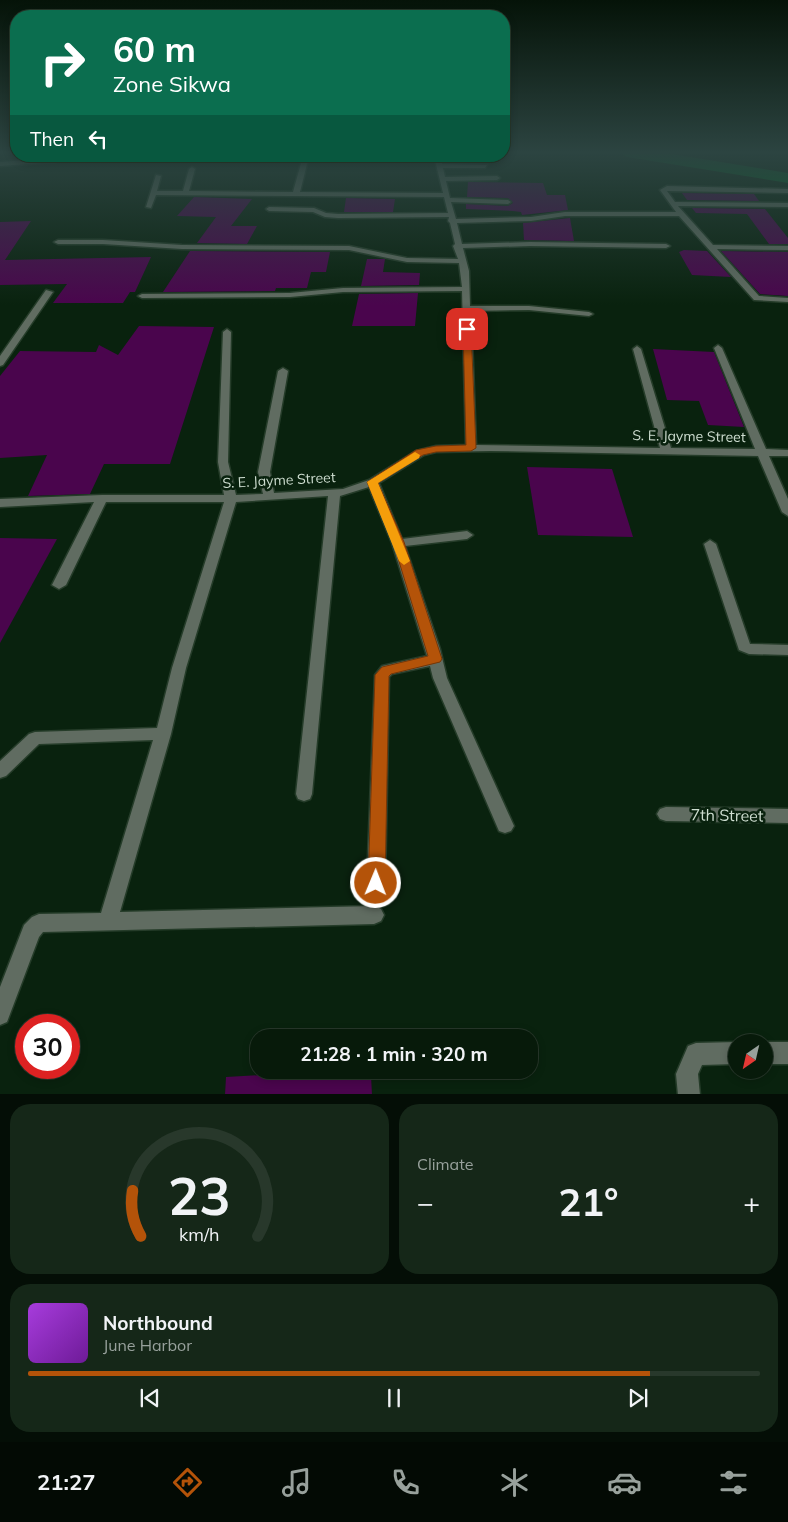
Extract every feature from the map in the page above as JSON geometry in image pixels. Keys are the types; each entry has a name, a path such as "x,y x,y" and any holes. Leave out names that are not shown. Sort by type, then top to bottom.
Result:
{"street":[{"path":"149,207 150,203"},
{"path":"447,203 465,271 471,448"},
{"path":"672,204 788,205"},
{"path":"672,204 757,298 788,300"},
{"path":"634,206 634,214"},
{"path":"269,209 314,210 325,215 338,216 530,219 565,214 681,214"},
{"path":"58,242 103,242 182,247 349,248 407,260 461,261"},
{"path":"457,246 530,244 666,246"},
{"path":"712,247 788,248"},
{"path":"142,296 290,295 343,290 394,290 425,295 466,292"},
{"path":"0,363 49,292"},
{"path":"466,309 529,308 589,314"},
{"path":"108,922 163,734 179,668 231,499 223,462 227,332"},
{"path":"718,348 760,452 788,512"},
{"path":"636,349 666,450"},
{"path":"268,496 264,472 283,371"},
{"name":"S. E. Jayme Street","path":"0,503 102,498 231,499 344,492 373,482 420,452 436,449 666,450 788,453"},
{"path":"373,482 398,542 436,659 440,678 505,826"},
{"path":"304,794 334,493"},
{"path":"59,585 102,498"},
{"path":"398,542 467,535"},
{"path":"710,544 744,647 749,650 788,650"},
{"path":"376,883 382,675 387,670 436,659"},
{"path":"0,771 35,738 163,734"},
{"name":"7th Street","path":"666,814 788,816"},
{"path":"0,1015 34,927 39,923 374,915"},
{"path":"690,1094 687,1074 696,1054 728,1053"},
{"path":"773,1053 788,1053"}],"building":[{"path":"189,203 249,203 231,226 257,226 247,244 197,243 216,217 177,216"},
{"path":"345,203 394,203 393,212 344,212"},
{"path":"513,203 567,203 568,210 522,215 521,212 513,211 466,209 466,204 508,206"},
{"path":"692,208 765,209 788,238 788,244 769,244 747,214 696,213"},
{"path":"570,218 574,241 524,240 523,223"},
{"path":"31,221 5,260 151,257 135,292 130,292 123,303 53,303 67,284 0,285 0,222"},
{"path":"684,250 707,251 731,277 692,275 679,252"},
{"path":"190,251 330,252 326,272 311,272 307,288 276,288 275,291 163,292"},
{"path":"721,251 788,252 788,296 760,294"},
{"path":"367,259 385,259 383,272 420,273 419,285 361,286"},
{"path":"418,293 415,326 352,326 359,294"},
{"path":"139,326 214,327 170,464 104,464 90,494 28,496 47,455 0,458 0,376 20,351 96,352 99,345 118,355"},
{"path":"653,349 714,352 744,427 708,425 699,401 667,400"},
{"path":"527,467 612,469 633,537 538,535"},
{"path":"0,538 57,539 0,643"},
{"path":"250,1076 250,1079 297,1080 371,1079 372,1094 225,1094 226,1077"}],"slow traffic":[{"path":"404,561 373,482 415,455"}],"route":[{"path":"376,883 382,675 387,670 436,659 398,542 373,482 420,452 436,449 471,448 467,329"}]}
